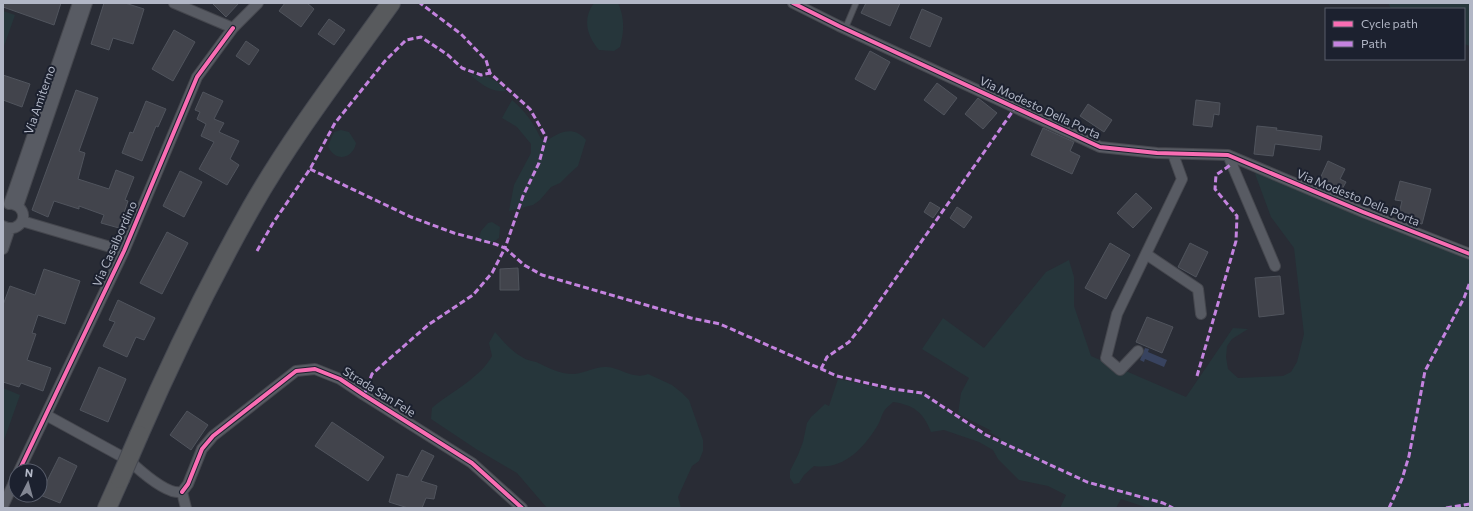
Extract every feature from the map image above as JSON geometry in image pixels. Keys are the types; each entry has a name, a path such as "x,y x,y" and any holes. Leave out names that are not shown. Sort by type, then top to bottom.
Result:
{"highway":[{"path":"107,508 171,363 251,208 303,127 389,5"}],"street":[{"name":"Via Amiterno","path":"10,205 78,3"},
{"name":"Via Amiterno","path":"10,205 87,3"},
{"path":"174,3 233,28"},
{"name":"Via Casalbordino","path":"23,463 124,251 197,77 233,28 258,3"},
{"name":"Via Modesto Della Porta","path":"793,3 845,29 1100,147 1173,154 1228,155 1363,212 1470,254"},
{"path":"1138,351 1120,370 1106,358 1117,314 1182,179 1173,154"},
{"path":"1228,155 1275,266"},
{"path":"3,249 6,227 17,226 22,221 23,214 10,205"},
{"path":"22,221 124,251"},
{"path":"1146,254 1198,289 1201,314"},
{"name":"Strada San Fele","path":"182,492 188,484 202,449 213,436 296,371 315,369 340,378 364,395 472,463 522,508"},
{"path":"46,415 118,455"},
{"path":"134,465 152,481 177,493 182,492 186,508"},
{"path":"3,506 8,495"}],"lane":[{"path":"845,29 856,3"}],"shaded area":[{"path":"594,3 618,3 622,14 623,30 620,47 614,51 599,50 591,39 587,21 590,9"},
{"path":"1388,3 1470,3 1470,46 1465,44 1465,8 1390,8"},
{"path":"3,11 15,15 3,49"},
{"path":"469,74 488,77 497,82 506,91 491,89"},
{"path":"512,100 529,118 541,139 547,141 562,133 572,132 577,133 586,140 578,166 560,183 551,187 540,200 533,205 509,211 514,185 531,153 531,144 517,127 502,118"},
{"path":"341,130 349,132 356,143 351,153 344,157 335,155 328,146 334,132"},
{"path":"1254,171 1470,258 1470,508 1148,508 1121,499 1116,508 1060,508 1066,495 1048,486 1019,480 998,459 993,450 979,442 944,430 931,432 925,419 917,411 907,405 893,402 884,411 871,436 851,457 834,465 814,466 804,475 799,483 794,484 790,478 790,471 803,442 807,423 811,417 825,404 829,406 838,379 902,392 907,391 920,393 988,436 997,441 1001,439 989,432 992,431 958,414 961,393 969,378 922,349 943,318 984,348 1046,272 1069,260 1074,277 1074,306 1091,356 1186,397 1233,328 1248,329 1232,339 1227,346 1226,357 1228,369 1238,378 1283,376 1291,372 1297,362 1304,334 1294,248 1271,217"},
{"path":"492,222 500,227 499,238 494,242 487,243 479,238 481,231 488,223"},
{"path":"495,332 507,346 518,355 559,372 574,374 607,367 638,376 648,374 672,385 682,393 689,400 703,440 703,451 699,461 692,466 678,497 681,508 547,508 517,473 476,449 431,419 432,408 473,378 487,364 492,356 489,343"},
{"path":"3,388 20,395 3,443"}],"water":[{"path":"1145,348 1149,349 1148,352 1167,360 1164,367 1145,359 1144,362 1140,360"}],"building":[{"path":"3,3 61,3 54,25 3,7"},
{"path":"104,3 125,3 144,9 133,44 113,38 109,50 91,44"},
{"path":"212,3 239,3 226,17"},
{"path":"285,3 307,3 314,9 301,27 279,11"},
{"path":"866,3 900,3 890,26 861,13"},
{"path":"922,9 942,18 930,47 910,38"},
{"path":"329,19 345,30 334,45 318,34"},
{"path":"174,30 195,42 173,81 152,69"},
{"path":"246,41 259,50 249,65 236,56"},
{"path":"870,51 890,62 875,90 855,79"},
{"path":"3,75 30,84 22,107 3,100"},
{"path":"937,83 957,98 944,115 924,100"},
{"path":"76,90 98,98 79,151 85,153 78,179 109,189 116,170 134,177 125,200 128,201 119,228 101,223 104,215 79,206 79,209 54,201 48,217 32,210"},
{"path":"203,92 223,101 214,119 224,123 219,132 239,141 230,159 239,165 227,185 199,169 214,142 201,136 206,124 197,119 200,112 195,110"},
{"path":"978,98 997,113 983,129 965,114"},
{"path":"1196,100 1220,103 1219,115 1214,114 1212,127 1193,125"},
{"path":"146,101 166,109 158,127 156,126 142,161 122,153 130,132 133,133"},
{"path":"1088,104 1112,120 1104,132 1080,116"},
{"path":"1257,126 1322,136 1320,150 1275,144 1273,156 1254,154"},
{"path":"1043,128 1074,142 1070,151 1080,156 1072,174 1031,155"},
{"path":"1328,161 1345,169 1340,179 1346,182 1340,193 1318,183"},
{"path":"180,171 202,182 184,217 163,206"},
{"path":"1400,181 1431,189 1422,224 1398,217 1402,201 1395,200"},
{"path":"1136,193 1152,208 1133,228 1117,213"},
{"path":"930,202 940,208 933,218 924,212"},
{"path":"957,207 972,217 964,228 950,218"},
{"path":"167,232 188,243 162,294 140,283"},
{"path":"1110,243 1130,255 1106,299 1085,288"},
{"path":"1190,243 1208,252 1196,277 1178,267"},
{"path":"518,268 519,290 500,290 500,269"},
{"path":"44,269 80,281 65,324 38,315 32,333 36,334 27,360 51,368 43,391 21,383 19,387 3,382 3,305 10,286 35,295"},
{"path":"1280,276 1284,314 1259,317 1255,278"},
{"path":"118,300 155,318 144,340 136,337 127,357 103,346 115,322 109,320"},
{"path":"1147,317 1173,327 1162,353 1136,342"},
{"path":"99,367 126,379 108,422 80,410"},
{"path":"187,411 208,425 191,450 170,435"},
{"path":"332,422 384,457 368,481 315,446"},
{"path":"422,450 434,456 421,481 437,486 434,499 426,498 422,508 408,508 389,502 397,474 408,477"},
{"path":"59,457 77,466 60,503 48,498 48,479"}],"marked path":[{"path":"310,169 411,217 454,233 505,248 523,196 539,163 546,137 530,109 490,73 486,60 461,34 420,3"},
{"path":"257,251 273,223 310,169 335,123 385,61 406,40 421,37 448,55 462,68 481,75 490,73"},
{"path":"821,369 827,357 849,342 865,322 1015,108"},
{"path":"1197,376 1236,241 1237,216 1215,189 1216,175 1232,164"},
{"path":"364,395 372,374 428,325 473,295 492,273 505,248 524,265 542,275 691,318 720,324 837,376 893,389 922,393 986,435 1087,482 1163,503 1173,508"},
{"path":"1389,508 1402,479 1409,456 1425,371 1464,298 1470,282"},
{"path":"1446,508 1470,504"}],"cycle path":[{"path":"793,3 839,26 1100,147 1157,153 1228,155 1363,212 1470,254"},
{"path":"23,463 124,251 197,77 233,28"},
{"path":"182,492 188,484 202,449 213,436 296,371 315,369 340,379 472,463 522,508"}]}
